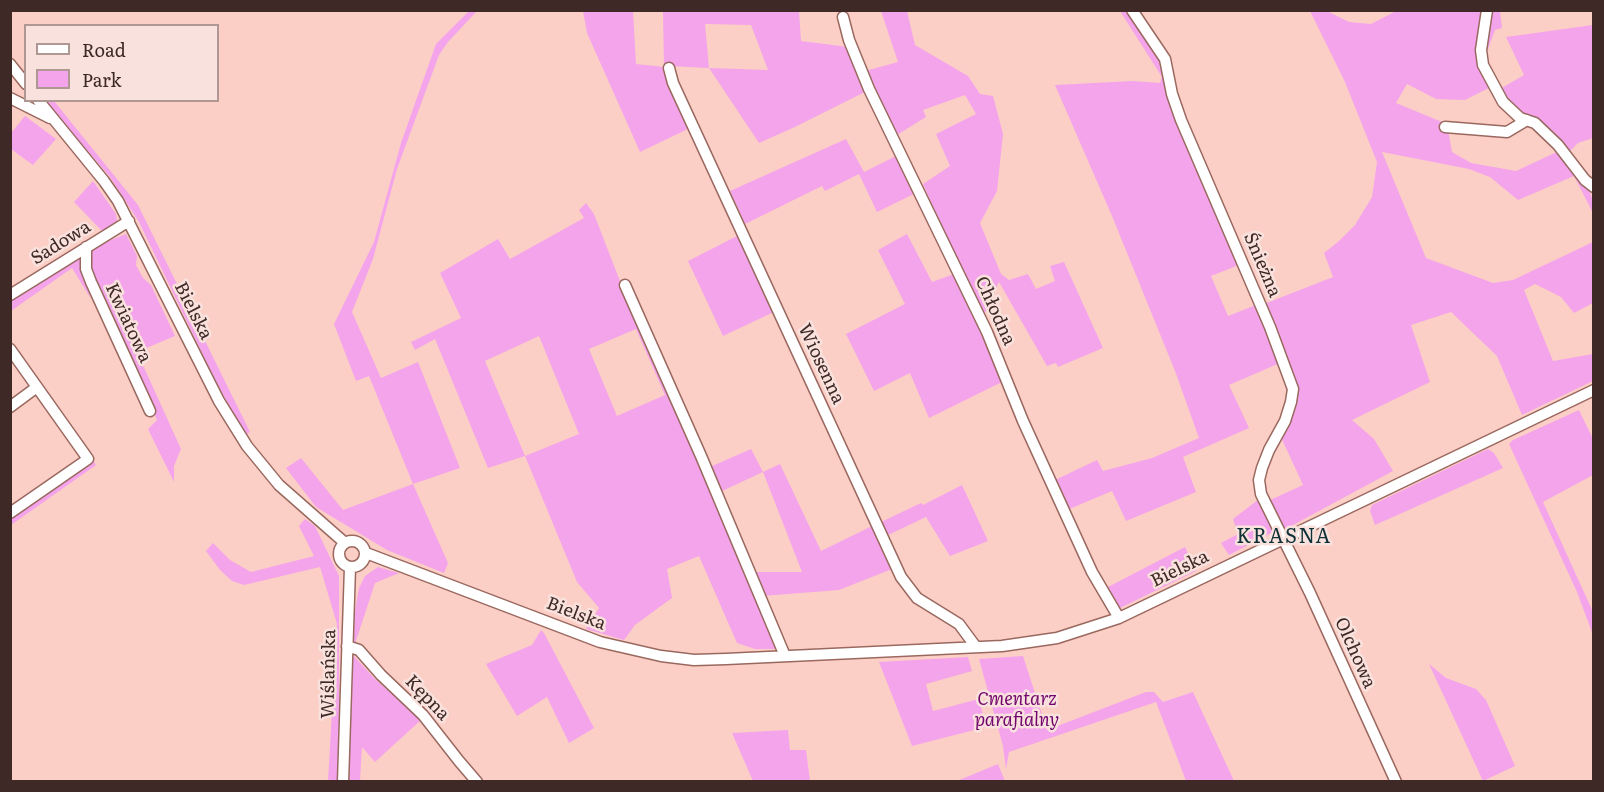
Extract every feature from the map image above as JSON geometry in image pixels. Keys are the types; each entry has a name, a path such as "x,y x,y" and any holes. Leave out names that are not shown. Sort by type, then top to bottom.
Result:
{"street":[{"name":"Śnieżna","path":"1132,10 1165,59 1172,94 1188,138 1220,207 1293,389 1285,421 1269,450 1259,480 1262,494 1282,538"},
{"path":"1487,10 1481,50 1483,64 1503,102 1512,112 1535,123 1558,145 1593,187"},
{"name":"Chłodna","path":"843,17 849,40 869,88 987,332 1023,421 1092,572 1119,618"},
{"path":"11,65 24,81"},
{"name":"Wiosenna","path":"669,68 673,83 901,577 909,590 917,597 959,624 976,647"},
{"name":"Bielska","path":"10,98 52,119 104,181 129,221 236,430 260,464 279,484 345,543"},
{"path":"39,102 52,119"},
{"path":"1445,127 1507,132 1527,120"},
{"name":"Sadowa","path":"10,295 129,221"},
{"name":"Kwiatowa","path":"86,246 86,268 90,282 150,411"},
{"path":"625,285 701,456 784,656"},
{"path":"10,349 88,459 10,513"},
{"path":"10,407 37,387"},
{"name":"Bielska","path":"366,553 600,642 638,652 694,660 1002,646 1057,638 1119,618 1593,390"},
{"name":"Olchowa","path":"1282,538 1310,593 1396,782"},
{"path":"352,541 360,543 366,553 361,564 350,567 342,563 339,550 345,543 352,541"},
{"name":"Wiślańska","path":"344,782 350,567"},
{"name":"Kępna","path":"347,646 359,650 381,675 423,715 477,782"}],"green space":[{"path":"469,11 477,11 439,55 397,169 373,259 352,312 381,378 418,362 460,468 413,484 369,376 356,381 334,324 374,242 401,143 436,44"},
{"path":"583,11 633,11 636,64 664,67 663,11 799,11 801,41 848,47 867,91 759,143 709,68 669,66 692,127 640,152 587,33","holes":["705,24 751,25 768,70 709,68"]},
{"path":"881,11 907,11 915,45 968,76 980,94 993,96 1003,134 997,191 980,223 1001,274 1009,280 1028,274 1036,289 1055,281 1050,266 1064,262 1103,348 1058,367 1056,363 1047,366 999,282 984,315 976,304 923,184 950,166 936,134 976,114 965,95 923,110 926,117 897,135 865,71 898,62"},
{"path":"1120,11 1129,11 1163,64 1239,265 1211,276 1228,316 1256,305 1280,363 1229,385 1249,428 1183,457 1196,492 1126,521 1112,491 1067,510 1055,480 1097,460 1103,471 1152,458 1199,438 1175,371 1112,216 1055,85 1132,81 1160,83 1162,77"},
{"path":"1310,11 1327,11 1349,22 1371,24 1396,11 1500,11 1502,28 1495,30 1485,57 1497,84 1465,100 1436,99 1407,84 1396,103 1447,124 1452,152 1471,163 1516,171 1559,151 1589,190 1593,201 1593,213 1574,176 1518,200 1490,177 1469,169 1382,152 1426,258 1493,283 1513,280 1593,242 1593,303 1574,313 1561,297 1535,284 1524,290 1553,361 1593,354 1593,381 1522,415 1497,356 1451,312 1411,325 1430,382 1352,420 1374,439 1393,471 1282,531 1268,501 1303,485 1280,435 1297,387 1264,304 1333,277 1324,253 1355,225 1372,197 1377,162 1345,82"},
{"path":"1593,25 1593,138 1578,143 1570,151 1533,116 1519,114 1500,89 1524,75 1506,37"},
{"path":"46,102 55,102 138,205 250,432 245,435 213,376 139,222 110,177"},
{"path":"25,116 56,139 33,165 11,149 11,133"},
{"path":"846,139 864,172 898,155 918,192 877,212 859,174 825,191 822,186 745,224 730,191"},
{"path":"93,181 116,214 117,221 102,231 74,202"},
{"path":"586,203 594,214 618,276 674,400 778,649 755,649 737,643 699,556 667,569 672,598 635,625 624,640 586,629 599,608 577,582 525,456 488,468 435,339 415,350 411,342 461,318 440,273 498,239 510,259 584,218 579,210","holes":["636,329 665,395 617,416 589,349","539,336 579,434 525,456 485,361"]},
{"path":"126,234 137,256 136,265 143,278 151,285 175,336 137,352 181,449 174,466 174,482 148,429 157,420 95,281 89,260 91,248"},
{"path":"741,234 776,311 723,336 688,261"},
{"path":"907,234 932,282 957,273 1004,381 929,418 910,373 874,391 846,334 905,304 878,250"},
{"path":"82,253 81,272 91,299 72,268 11,311 11,300"},
{"path":"1579,410 1593,439 1593,475 1543,502 1593,612 1593,635 1577,592 1509,444 1513,440"},
{"path":"751,449 763,472 720,492 710,467"},
{"path":"1488,449 1494,453 1503,468 1375,525 1370,511 1372,505"},
{"path":"301,458 343,510 413,484 448,563 444,573 387,550 316,507 286,468"},
{"path":"92,459 96,465 11,525 11,516"},
{"path":"780,464 821,551 874,525 892,569 839,590 762,596 753,572 802,572 763,472"},
{"path":"962,485 988,541 950,556 926,517 886,536 881,522 921,503 923,505"},
{"path":"1259,499 1275,531 1229,555 1221,543 1238,534 1233,519"},
{"path":"305,519 315,526 339,576 339,781 328,781 337,624 320,567 244,585 232,581 220,570 206,551 213,543 230,560 251,572 314,556 299,526"},
{"path":"1185,547 1196,571 1118,609 1108,587"},
{"path":"378,567 399,573 375,583 355,644 350,640 359,588 365,576"},
{"path":"541,630 594,728 569,743 547,697 517,716 486,664 532,645"},
{"path":"351,653 374,678 421,720 375,762 362,747 360,781 349,782"},
{"name":"Cmentarz parafialny","path":"1023,656 1047,730 1146,692 1154,692 1163,702 1193,692 1234,781 1186,781 1156,702 1009,752 1006,769 1003,746 979,659"},
{"path":"968,657 972,671 926,684 933,711 979,699 986,727 912,746 879,662"},
{"path":"1429,664 1446,678 1476,689 1486,700 1515,766 1483,781"},
{"path":"788,730 790,750 806,750 810,781 753,781 732,733"},
{"path":"998,764 1005,781 957,781"}],"district":[{"name":"KRASNA","path":"1284,537"}]}
